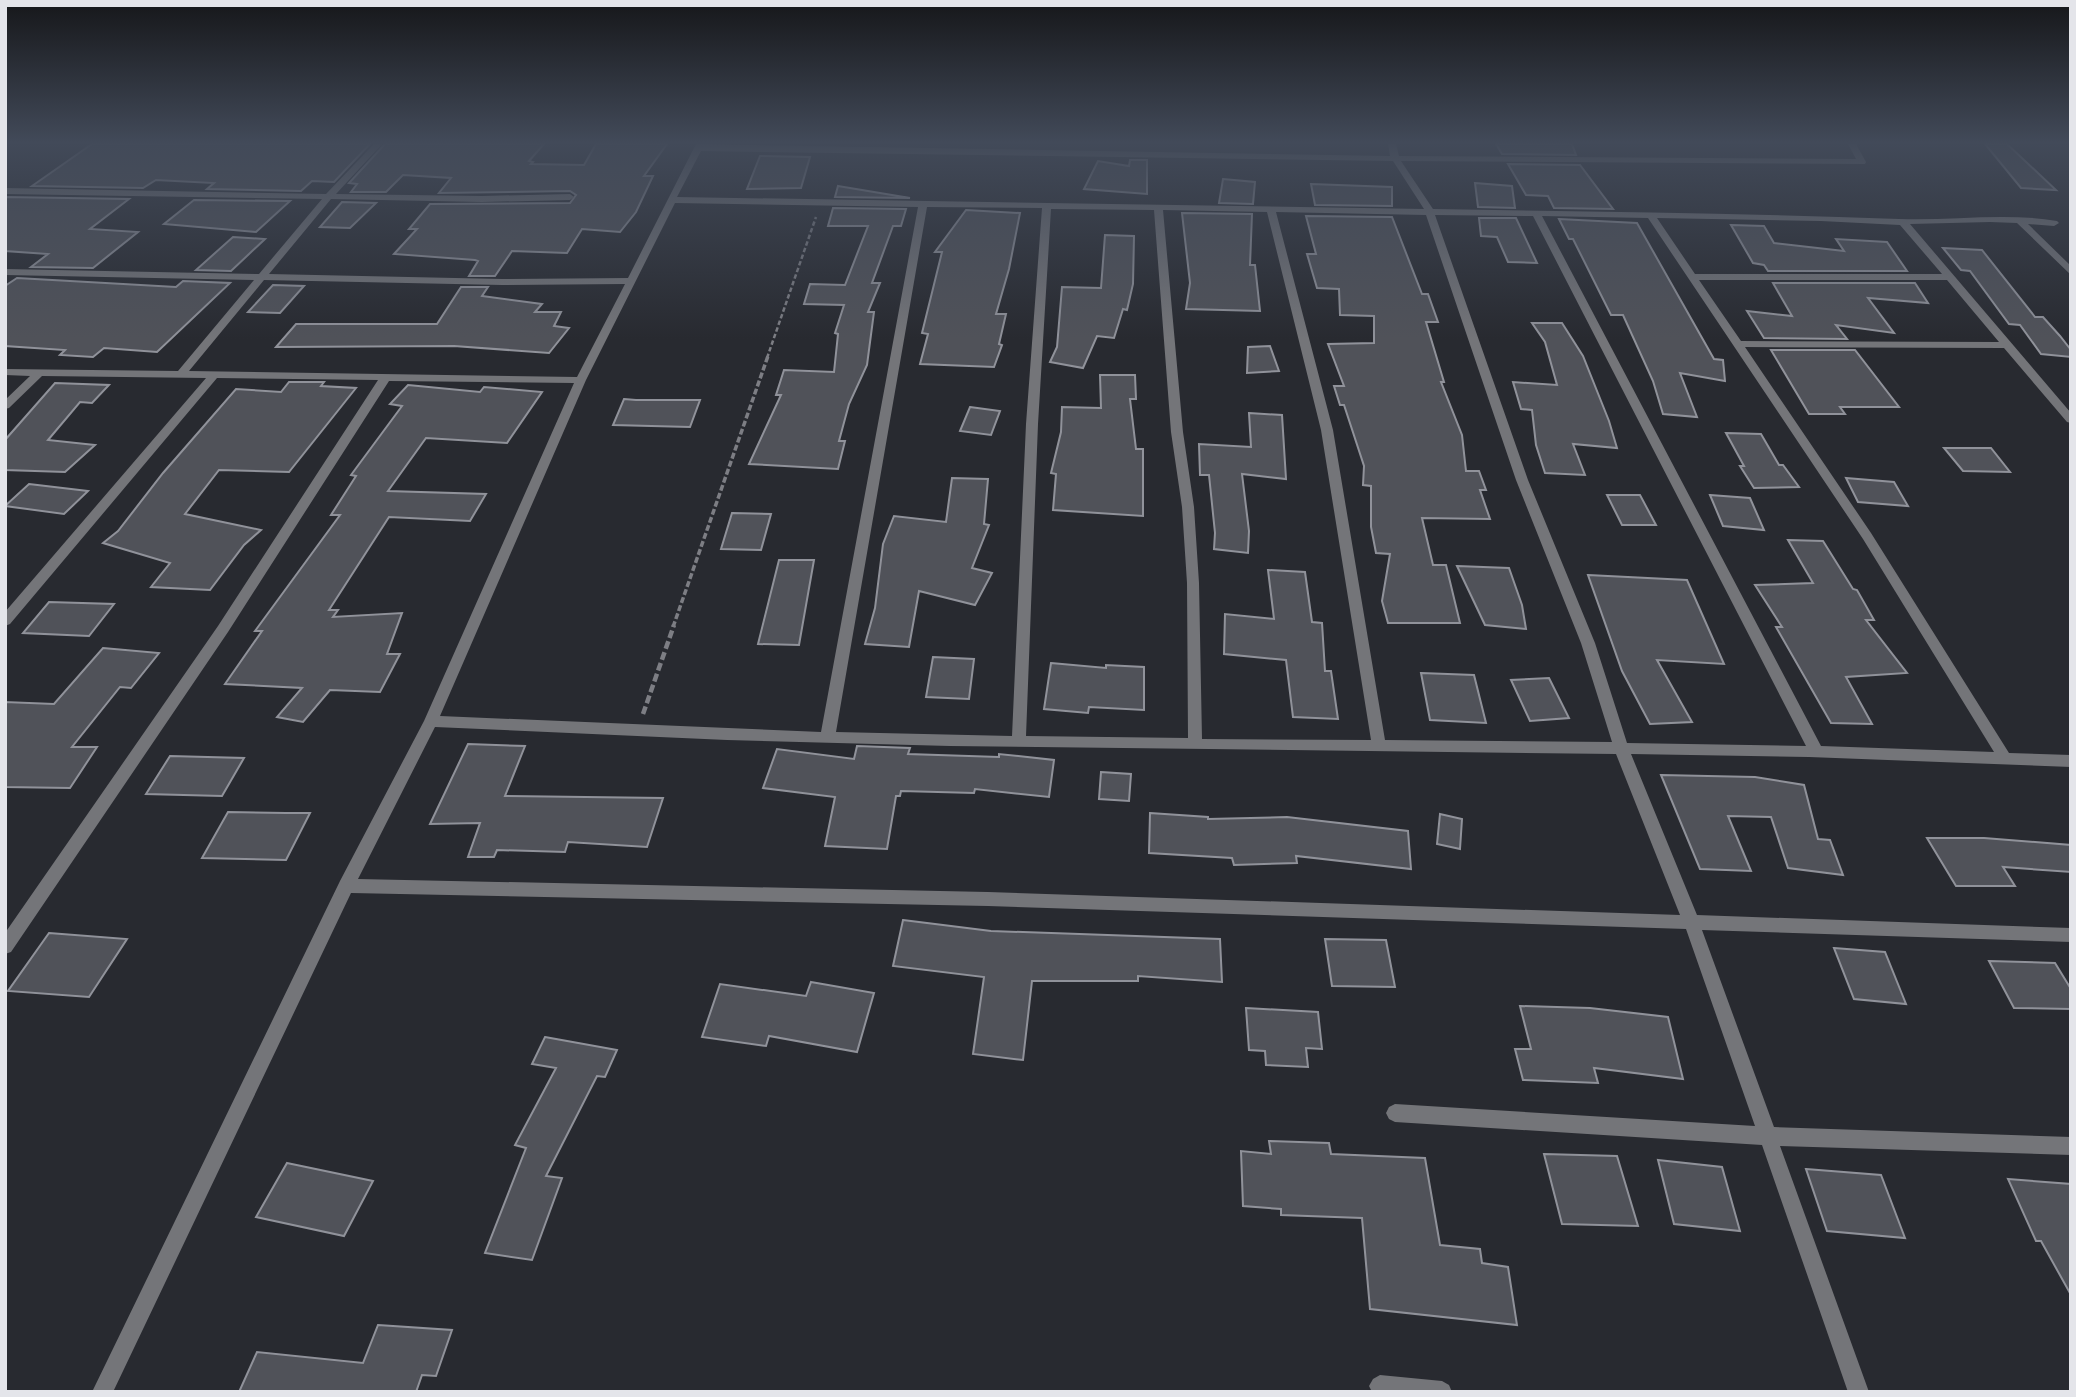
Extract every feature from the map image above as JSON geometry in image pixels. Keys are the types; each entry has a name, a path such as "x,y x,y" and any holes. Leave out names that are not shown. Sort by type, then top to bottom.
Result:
{"street":[{"path":"181,374 318,209"},
{"path":"102,1392 346,886 431,721 581,380 668,209"},
{"path":"828,735 922,209"},
{"path":"1019,742 1032,425 1047,209"},
{"path":"1158,209 1177,432 1188,507 1193,583 1195,744"},
{"path":"1225,209 1903,222 1990,219 2054,223"},
{"path":"1428,209 1522,480 1588,643 1622,750 1691,921 1859,1392"},
{"path":"1271,210 1327,430 1379,746"},
{"path":"1536,214 1816,751"},
{"path":"1651,216 1867,536 2005,758"},
{"path":"1903,222 2071,420"},
{"path":"2021,222 2071,272"},
{"path":"5,271 502,282 632,281"},
{"path":"1692,277 1950,277"},
{"path":"1737,344 2008,345"},
{"path":"5,372 581,380"},
{"path":"5,406 39,373"},
{"path":"5,621 215,374"},
{"path":"5,947 223,629 385,378"},
{"path":"431,721 637,731 1019,742 1816,751 2071,761"},
{"path":"346,886 988,899 2071,936"},
{"path":"1395,1113 1767,1136 2071,1146"},
{"path":"1380,1386 1442,1392"}],"path":[{"path":"637,731 819,209"}],"building":[{"path":"5,209 116,209 90,229 138,232 93,268 31,267 48,254 5,251"},
{"path":"183,209 281,209 256,232 164,224"},
{"path":"336,209 370,209 350,228 320,227"},
{"path":"426,209 637,209 620,232 582,229 567,253 512,251 495,276 469,276 478,261 475,260 394,254 417,229 409,229"},
{"path":"833,209 906,209 901,226 893,226 872,283 880,283 868,312 874,312 867,365 849,404 839,441 845,441 838,469 749,464 781,395 776,395 784,370 834,372 838,334 835,333 844,305 804,304 810,284 845,285 868,226 828,226"},
{"path":"966,210 1020,213 1009,269 996,314 1006,314 999,344 1002,345 994,367 920,364 928,334 922,333 942,252 935,252"},
{"path":"1182,213 1252,214 1250,265 1255,265 1260,311 1186,309 1190,283"},
{"path":"1306,216 1392,217 1422,294 1428,294 1438,322 1426,322 1444,382 1441,382 1462,435 1466,471 1479,471 1486,490 1480,490 1490,519 1422,518 1433,565 1446,565 1460,623 1388,623 1382,601 1390,554 1376,553 1371,527 1371,486 1363,485 1364,466 1344,405 1340,405 1334,386 1344,386 1328,344 1374,343 1374,316 1340,315 1339,289 1317,288 1307,254 1316,254"},
{"path":"1479,218 1516,218 1537,263 1508,262 1497,237 1481,236"},
{"path":"1559,219 1637,223 1714,359 1723,360 1725,381 1680,373 1697,417 1663,414 1653,381 1623,315 1611,315 1573,239 1569,239"},
{"path":"1731,225 1764,226 1774,243 1844,251 1836,239 1887,242 1907,271 1768,271 1764,265 1753,263"},
{"path":"1105,235 1134,236 1133,284 1127,310 1123,309 1114,338 1097,336 1083,368 1050,362 1057,347 1062,287 1101,288"},
{"path":"233,237 265,239 231,271 196,270"},
{"path":"1943,248 1982,250 2035,317 2043,317 2060,336 2071,350 2071,357 2041,354 2020,325 2009,324 1970,271 1961,270"},
{"path":"17,278 176,287 183,281 230,283 157,352 104,348 93,357 60,355 65,350 5,346 5,286"},
{"path":"1773,283 1915,283 1928,303 1868,298 1894,333 1836,325 1847,339 1764,338 1747,311 1792,316"},
{"path":"273,285 304,286 280,313 248,312"},
{"path":"461,287 488,287 482,296 542,304 535,312 561,312 554,326 569,328 549,353 454,346 276,347 296,324 437,324"},
{"path":"1532,323 1562,323 1583,356 1609,421 1617,448 1573,444 1585,475 1545,473 1536,445 1532,410 1521,409 1513,382 1557,385 1545,342"},
{"path":"1270,346 1279,371 1247,373 1248,347"},
{"path":"1771,350 1855,350 1899,407 1840,407 1845,414 1809,414"},
{"path":"1100,375 1135,375 1136,399 1130,399 1136,449 1143,449 1143,516 1053,510 1056,474 1051,473 1061,432 1062,407 1101,408"},
{"path":"289,382 324,382 321,386 356,388 289,472 219,470 185,514 261,530 244,545 210,590 151,587 170,563 103,543 118,531 163,473 236,389 281,392"},
{"path":"55,383 109,385 92,403 80,402 48,440 95,445 65,472 5,470 5,440"},
{"path":"408,385 480,392 484,387 542,392 507,443 426,438 388,491 486,494 470,521 389,517 329,610 338,610 333,617 402,613 387,654 400,654 380,692 330,690 303,722 277,717 302,688 225,684 262,631 255,631 340,515 331,515 356,476 351,475 402,406 390,404"},
{"path":"624,399 700,400 690,427 613,425"},
{"path":"970,407 1000,411 991,435 960,431"},
{"path":"1249,413 1282,415 1286,479 1242,474 1249,531 1248,553 1214,549 1209,475 1200,475 1199,444 1251,447"},
{"path":"1726,433 1761,434 1779,465 1783,465 1799,487 1754,488 1740,466 1744,466"},
{"path":"1944,448 1991,448 2010,472 1963,471"},
{"path":"952,478 988,479 984,524 989,525 972,568 992,573 975,605 919,591 909,647 865,644 875,608 883,544 894,516 946,522"},
{"path":"1846,478 1894,482 1908,506 1858,502"},
{"path":"29,484 88,491 64,514 5,506"},
{"path":"1607,495 1640,495 1656,525 1622,525"},
{"path":"1710,495 1750,498 1764,530 1723,526"},
{"path":"732,513 771,514 761,550 721,549"},
{"path":"1788,540 1823,541 1874,620 1866,620 1907,673 1846,677 1872,724 1831,723 1776,627 1782,627 1755,585 1813,583"},
{"path":"779,560 814,560 799,645 758,644"},
{"path":"1457,566 1509,568 1522,605 1526,629 1485,625"},
{"path":"1268,570 1305,572 1312,622 1322,623 1325,671 1331,671 1338,719 1293,717 1286,660 1224,654 1225,614 1274,619"},
{"path":"1588,575 1687,580 1724,664 1657,660 1692,722 1650,724 1622,671"},
{"path":"49,602 114,604 89,636 23,633"},
{"path":"103,648 159,653 131,688 120,687 72,747 97,747 70,788 5,787 5,702 54,704"},
{"path":"933,657 974,659 969,699 926,697"},
{"path":"1051,663 1106,668 1106,665 1144,667 1144,710 1089,707 1088,713 1044,709"},
{"path":"1421,673 1474,675 1486,723 1430,720"},
{"path":"1549,678 1569,718 1530,721 1511,680"},
{"path":"468,744 525,746 505,796 663,798 647,847 568,842 565,852 497,850 494,857 468,857 480,823 430,824"},
{"path":"857,746 910,748 908,754 999,757 999,754 1054,760 1049,797 975,789 974,793 901,791 900,796 896,796 887,849 825,846 835,797 763,788 777,749 854,759"},
{"path":"170,756 244,758 222,796 146,794"},
{"path":"1101,772 1131,774 1129,801 1099,799"},
{"path":"1661,775 1755,777 1804,785 1818,839 1830,840 1843,875 1788,868 1771,817 1728,816 1751,871 1700,869"},
{"path":"228,812 310,813 286,860 202,858"},
{"path":"1150,813 1208,819 1287,817 1408,831 1411,869 1296,856 1297,863 1234,865 1232,858 1149,853"},
{"path":"1440,814 1462,819 1460,849 1437,844"},
{"path":"1927,838 1984,838 2071,845 2071,872 2003,867 2015,886 1956,886"},
{"path":"903,920 991,931 1220,939 1222,982 1138,976 1138,981 1032,981 1023,1060 973,1054 984,977 893,966"},
{"path":"49,933 127,939 89,997 8,991"},
{"path":"1325,939 1386,940 1395,987 1332,986"},
{"path":"1834,948 1885,952 1906,1004 1854,999"},
{"path":"1989,961 2055,963 2071,989 2071,1009 2014,1008"},
{"path":"811,982 874,993 857,1052 769,1036 766,1046 702,1037 720,984 806,996"},
{"path":"1520,1006 1590,1008 1668,1017 1683,1079 1594,1068 1598,1083 1523,1080 1515,1049 1531,1049"},
{"path":"1246,1008 1318,1012 1322,1049 1306,1048 1308,1067 1266,1065 1265,1051 1249,1050"},
{"path":"545,1037 617,1050 605,1077 597,1076 546,1176 562,1178 532,1260 485,1253 526,1148 515,1145 556,1068 532,1064"},
{"path":"1269,1141 1329,1143 1331,1154 1425,1158 1440,1245 1480,1249 1482,1263 1508,1267 1517,1325 1370,1309 1362,1218 1281,1215 1281,1209 1243,1206 1241,1151 1271,1154"},
{"path":"1544,1154 1617,1156 1638,1226 1562,1224"},
{"path":"1658,1160 1722,1167 1740,1231 1674,1224"},
{"path":"287,1163 373,1181 344,1236 256,1217"},
{"path":"1806,1169 1881,1175 1905,1238 1827,1231"},
{"path":"2008,1179 2071,1184 2071,1295 2041,1241 2036,1241"},
{"path":"378,1325 452,1330 436,1376 422,1375 416,1392 239,1392 257,1352 363,1363"}]}
